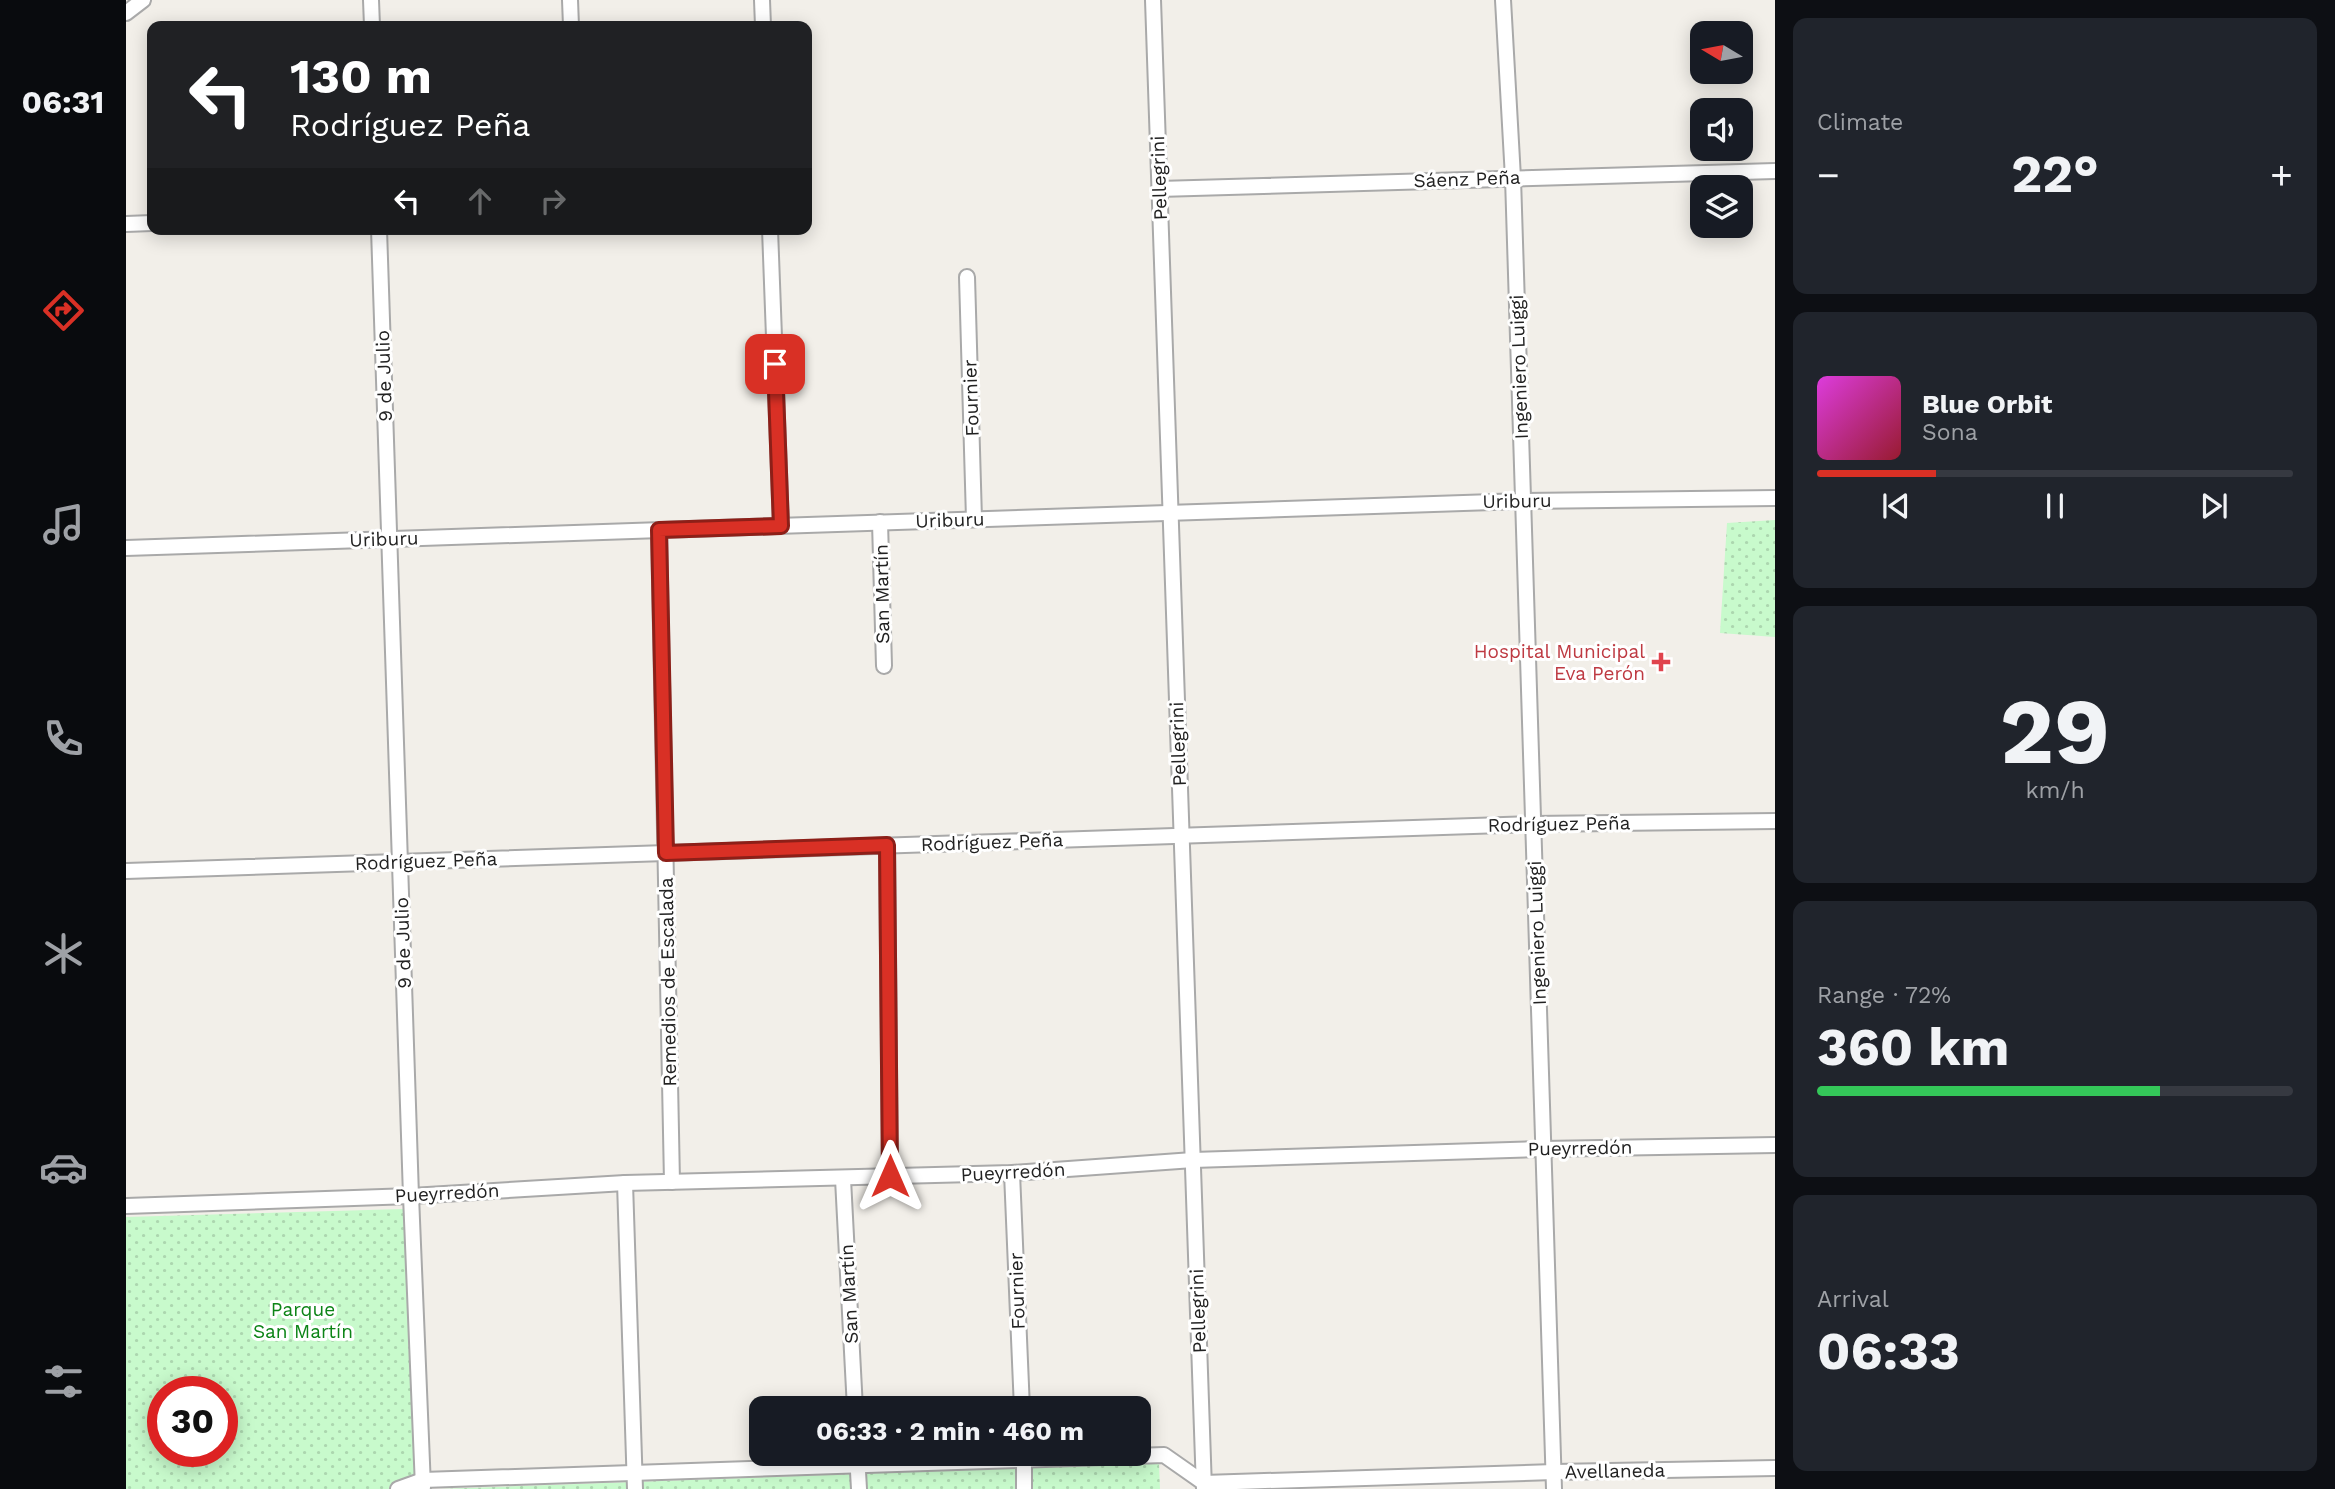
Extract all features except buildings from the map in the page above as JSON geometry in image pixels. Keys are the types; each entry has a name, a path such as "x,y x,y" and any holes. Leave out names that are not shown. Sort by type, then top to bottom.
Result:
{"street":[{"path":"126,13 143,0"},
{"path":"371,0 372,21"},
{"path":"570,0 571,21"},
{"path":"762,0 763,21"},
{"name":"Pellegrini","path":"1153,0 1202,1487"},
{"name":"Ingeniero Luiggi","path":"1503,0 1513,178 1554,1489"},
{"name":"Sáenz Peña","path":"1159,189 1775,171"},
{"path":"126,224 147,223"},
{"name":"9 de Julio","path":"379,235 423,1484"},
{"path":"770,235 781,526"},
{"name":"Fournier","path":"967,276 974,519"},
{"name":"Uriburu","path":"126,548 1523,501 1775,498"},
{"name":"San Martín","path":"880,522 884,666"},
{"name":"Remedios de Escalada","path":"659,530 672,1182"},
{"name":"Rodríguez Peña","path":"126,871 1534,824 1775,821"},
{"path":"887,845 890,1176"},
{"name":"Pueyrredón","path":"126,1206 411,1196 625,1183 1012,1173 1193,1160 1775,1145"},
{"name":"Fournier","path":"1012,1173 1021,1396"},
{"name":"San Martín","path":"843,1179 854,1396"},
{"path":"625,1183 635,1489"},
{"path":"1151,1455 1164,1455 1202,1487"},
{"path":"398,1489 423,1484 749,1466"},
{"path":"857,1466 859,1489"},
{"path":"1024,1466 1024,1489"},
{"name":"Avellaneda","path":"1202,1487 1553,1472 1775,1468"}],"green space":[{"path":"1775,520 1775,637 1720,633 1727,523"},
{"name":"Parque San Martín","path":"403,1209 423,1489 126,1489 126,1217"},
{"path":"1151,1463 1159,1463 1160,1489 439,1489 1076,1466 1151,1466"}],"place":[{"name":"Hospital Municipal Eva Perón","path":"1661,662"}],"route":[{"path":"775,364 781,526 659,530 666,853 887,845 890,1176"}]}
